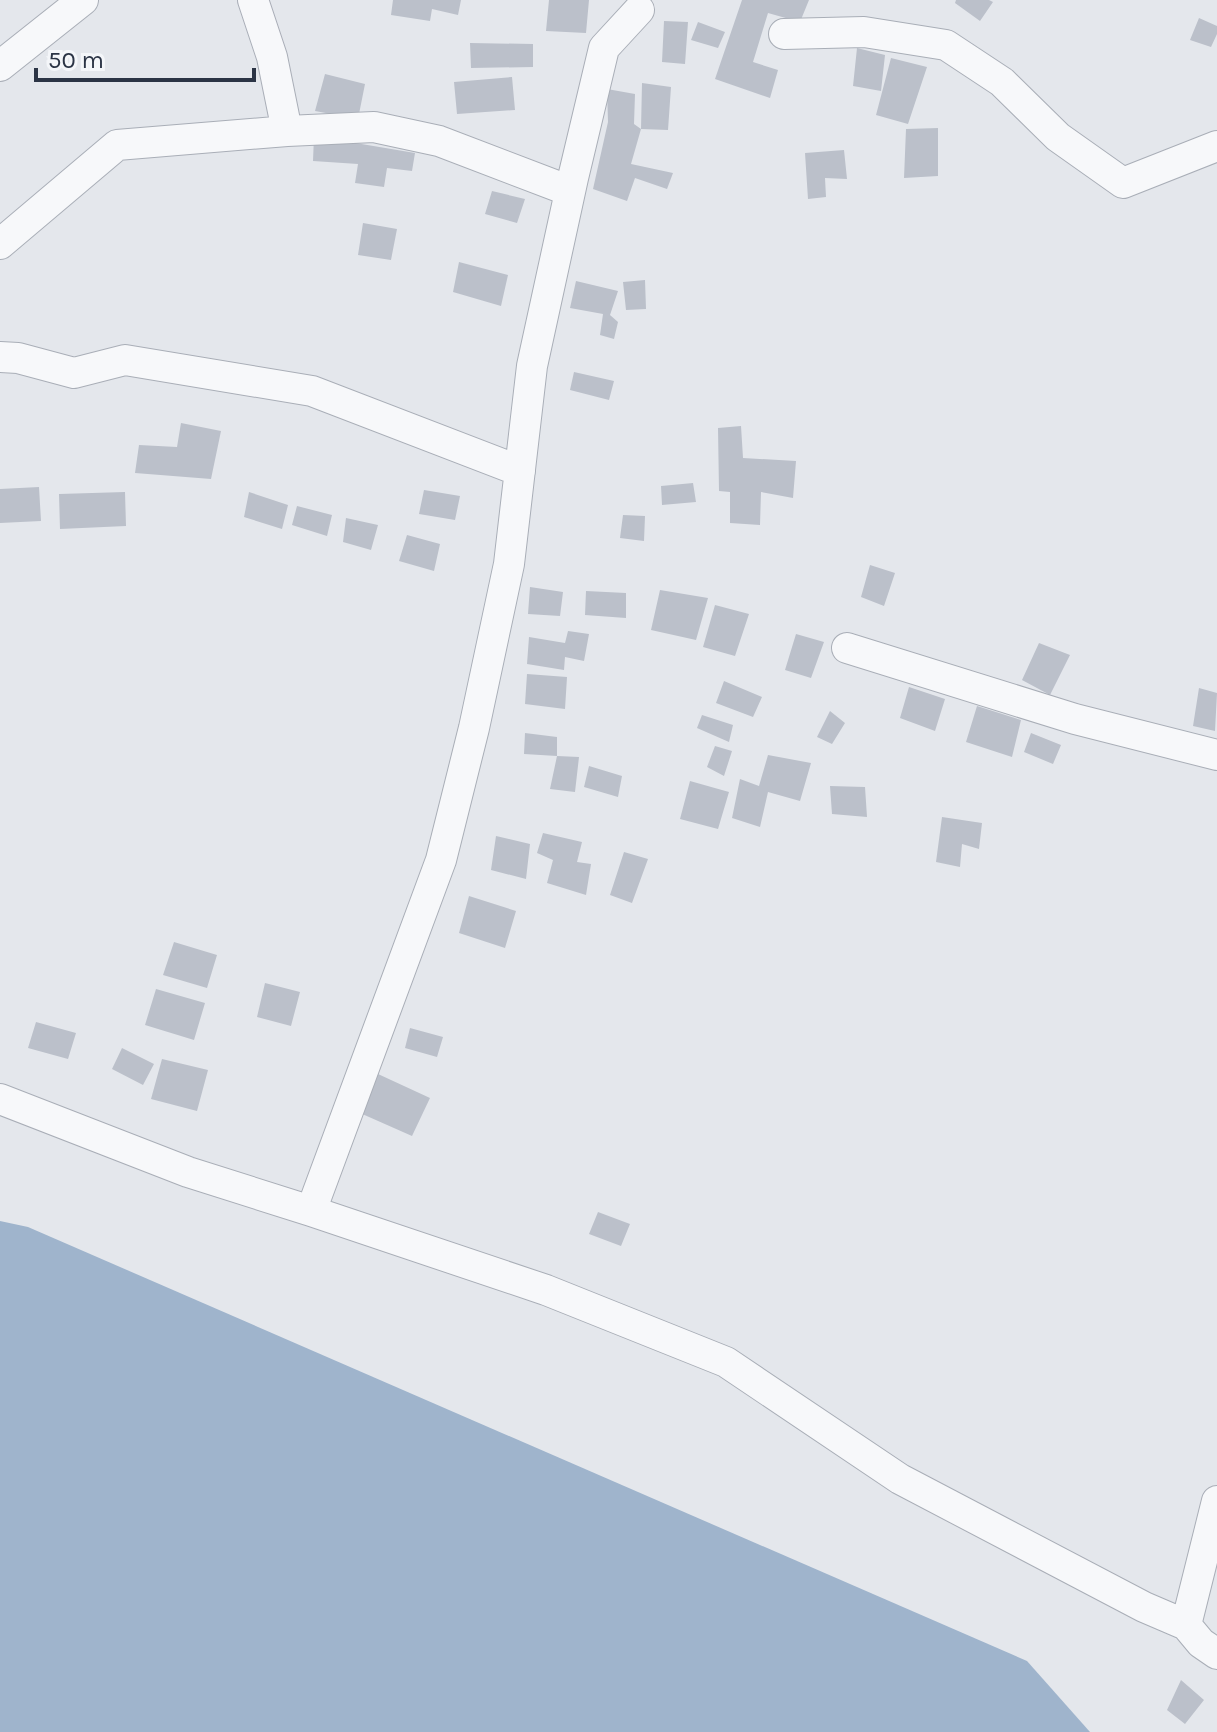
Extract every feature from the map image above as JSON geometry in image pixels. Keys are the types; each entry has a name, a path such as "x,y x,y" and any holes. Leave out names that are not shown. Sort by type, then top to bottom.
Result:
{"street":[{"path":"0,66 83,0"},
{"path":"253,0 272,57 287,131"},
{"path":"311,1211 441,860 474,728 509,564 532,366 570,191 604,48 639,10"},
{"path":"784,34 864,32 946,45 1002,82 1058,137 1123,183 1217,146"},
{"path":"0,244 117,145 374,127 439,141 570,191"},
{"path":"0,357 18,358 74,373 125,360 312,391 520,471"},
{"path":"847,648 1075,719 1217,755"},
{"path":"0,1099 188,1172 546,1290 726,1362 900,1479 1144,1607 1186,1625 1201,1643 1217,1654"},
{"path":"1186,1625 1217,1501"}],"water":[{"path":"0,1221 28,1227 1027,1661 1090,1732 0,1732"}],"building":[{"path":"393,0 461,0 458,15 432,9 430,21 391,15"},
{"path":"549,0 589,0 586,33 546,31"},
{"path":"742,0 809,0 800,22 768,13 753,62 778,70 770,98 715,79"},
{"path":"956,0 993,2 980,21 955,3"},
{"path":"1199,18 1217,26 1211,47 1190,40"},
{"path":"664,21 688,22 685,64 662,62"},
{"path":"698,22 725,32 718,48 691,40"},
{"path":"470,43 533,44 533,67 471,68"},
{"path":"857,48 885,55 881,91 853,86"},
{"path":"891,58 927,67 908,124 876,115"},
{"path":"325,74 365,84 358,119 315,111"},
{"path":"512,77 515,110 457,114 454,82"},
{"path":"642,83 671,87 668,130 641,129"},
{"path":"607,89 635,94 634,124 641,129 631,164 673,173 667,189 635,178 627,201 593,189 608,122"},
{"path":"938,128 938,176 904,178 906,129"},
{"path":"314,136 415,153 412,171 387,168 384,187 355,183 358,164 313,161"},
{"path":"844,150 847,179 825,178 826,197 808,199 805,153"},
{"path":"492,191 525,199 517,223 485,214"},
{"path":"363,223 397,229 391,260 358,255"},
{"path":"459,262 508,275 501,306 453,292"},
{"path":"645,280 646,309 626,310 623,282"},
{"path":"576,281 618,291 610,315 618,322 614,339 600,335 603,314 570,308"},
{"path":"574,372 614,381 609,400 570,390"},
{"path":"181,423 221,431 211,479 135,473 139,445 177,447"},
{"path":"741,426 743,458 796,461 793,498 761,492 760,525 730,523 730,492 719,491 718,428"},
{"path":"693,483 696,502 662,505 661,486"},
{"path":"39,487 41,521 0,523 0,489"},
{"path":"424,490 460,496 455,520 419,514"},
{"path":"125,492 126,526 60,529 59,494"},
{"path":"249,492 288,505 282,529 244,517"},
{"path":"297,506 332,515 327,536 292,525"},
{"path":"623,515 645,516 644,541 620,538"},
{"path":"346,518 378,525 371,550 343,542"},
{"path":"407,535 440,544 434,571 399,561"},
{"path":"870,565 895,573 884,606 861,597"},
{"path":"530,587 563,592 560,616 528,614"},
{"path":"660,590 708,598 696,640 651,630"},
{"path":"586,591 626,593 626,618 585,615"},
{"path":"715,605 749,614 735,656 703,647"},
{"path":"568,631 589,634 584,661 565,657 564,670 527,664 529,637 565,643"},
{"path":"796,634 824,642 811,678 785,670"},
{"path":"1039,643 1070,655 1050,695 1022,680"},
{"path":"527,674 567,677 565,709 525,704"},
{"path":"724,681 762,697 753,717 716,703"},
{"path":"909,687 945,699 935,731 900,718"},
{"path":"1199,688 1217,693 1215,731 1193,726"},
{"path":"977,706 1021,720 1012,757 966,742"},
{"path":"830,711 845,723 832,744 817,737"},
{"path":"702,715 733,725 729,742 697,728"},
{"path":"525,733 557,737 557,756 524,754"},
{"path":"1031,733 1061,745 1053,764 1024,752"},
{"path":"715,746 732,751 724,776 707,767"},
{"path":"768,755 811,763 800,801 768,792 760,827 732,818 740,779 759,786"},
{"path":"557,756 579,757 575,792 550,789"},
{"path":"589,766 622,776 618,797 584,787"},
{"path":"690,781 729,792 718,829 680,819"},
{"path":"830,786 865,787 867,817 832,814"},
{"path":"942,817 982,823 979,849 962,844 960,867 936,862"},
{"path":"543,833 582,842 577,862 591,864 586,895 547,883 553,860 537,853"},
{"path":"496,836 530,844 526,879 491,870"},
{"path":"624,852 648,859 632,903 610,895"},
{"path":"469,896 516,911 505,948 459,933"},
{"path":"174,942 217,955 207,988 163,975"},
{"path":"265,983 300,992 291,1026 257,1017"},
{"path":"156,989 205,1003 194,1040 145,1025"},
{"path":"36,1022 76,1033 68,1059 28,1048"},
{"path":"410,1028 443,1037 437,1057 405,1048"},
{"path":"122,1048 154,1064 143,1085 112,1069"},
{"path":"162,1059 208,1070 197,1111 151,1099"},
{"path":"378,1074 430,1098 412,1136 360,1113"},
{"path":"598,1212 630,1224 621,1246 589,1234"},
{"path":"1181,1680 1204,1700 1185,1724 1167,1710"}]}
